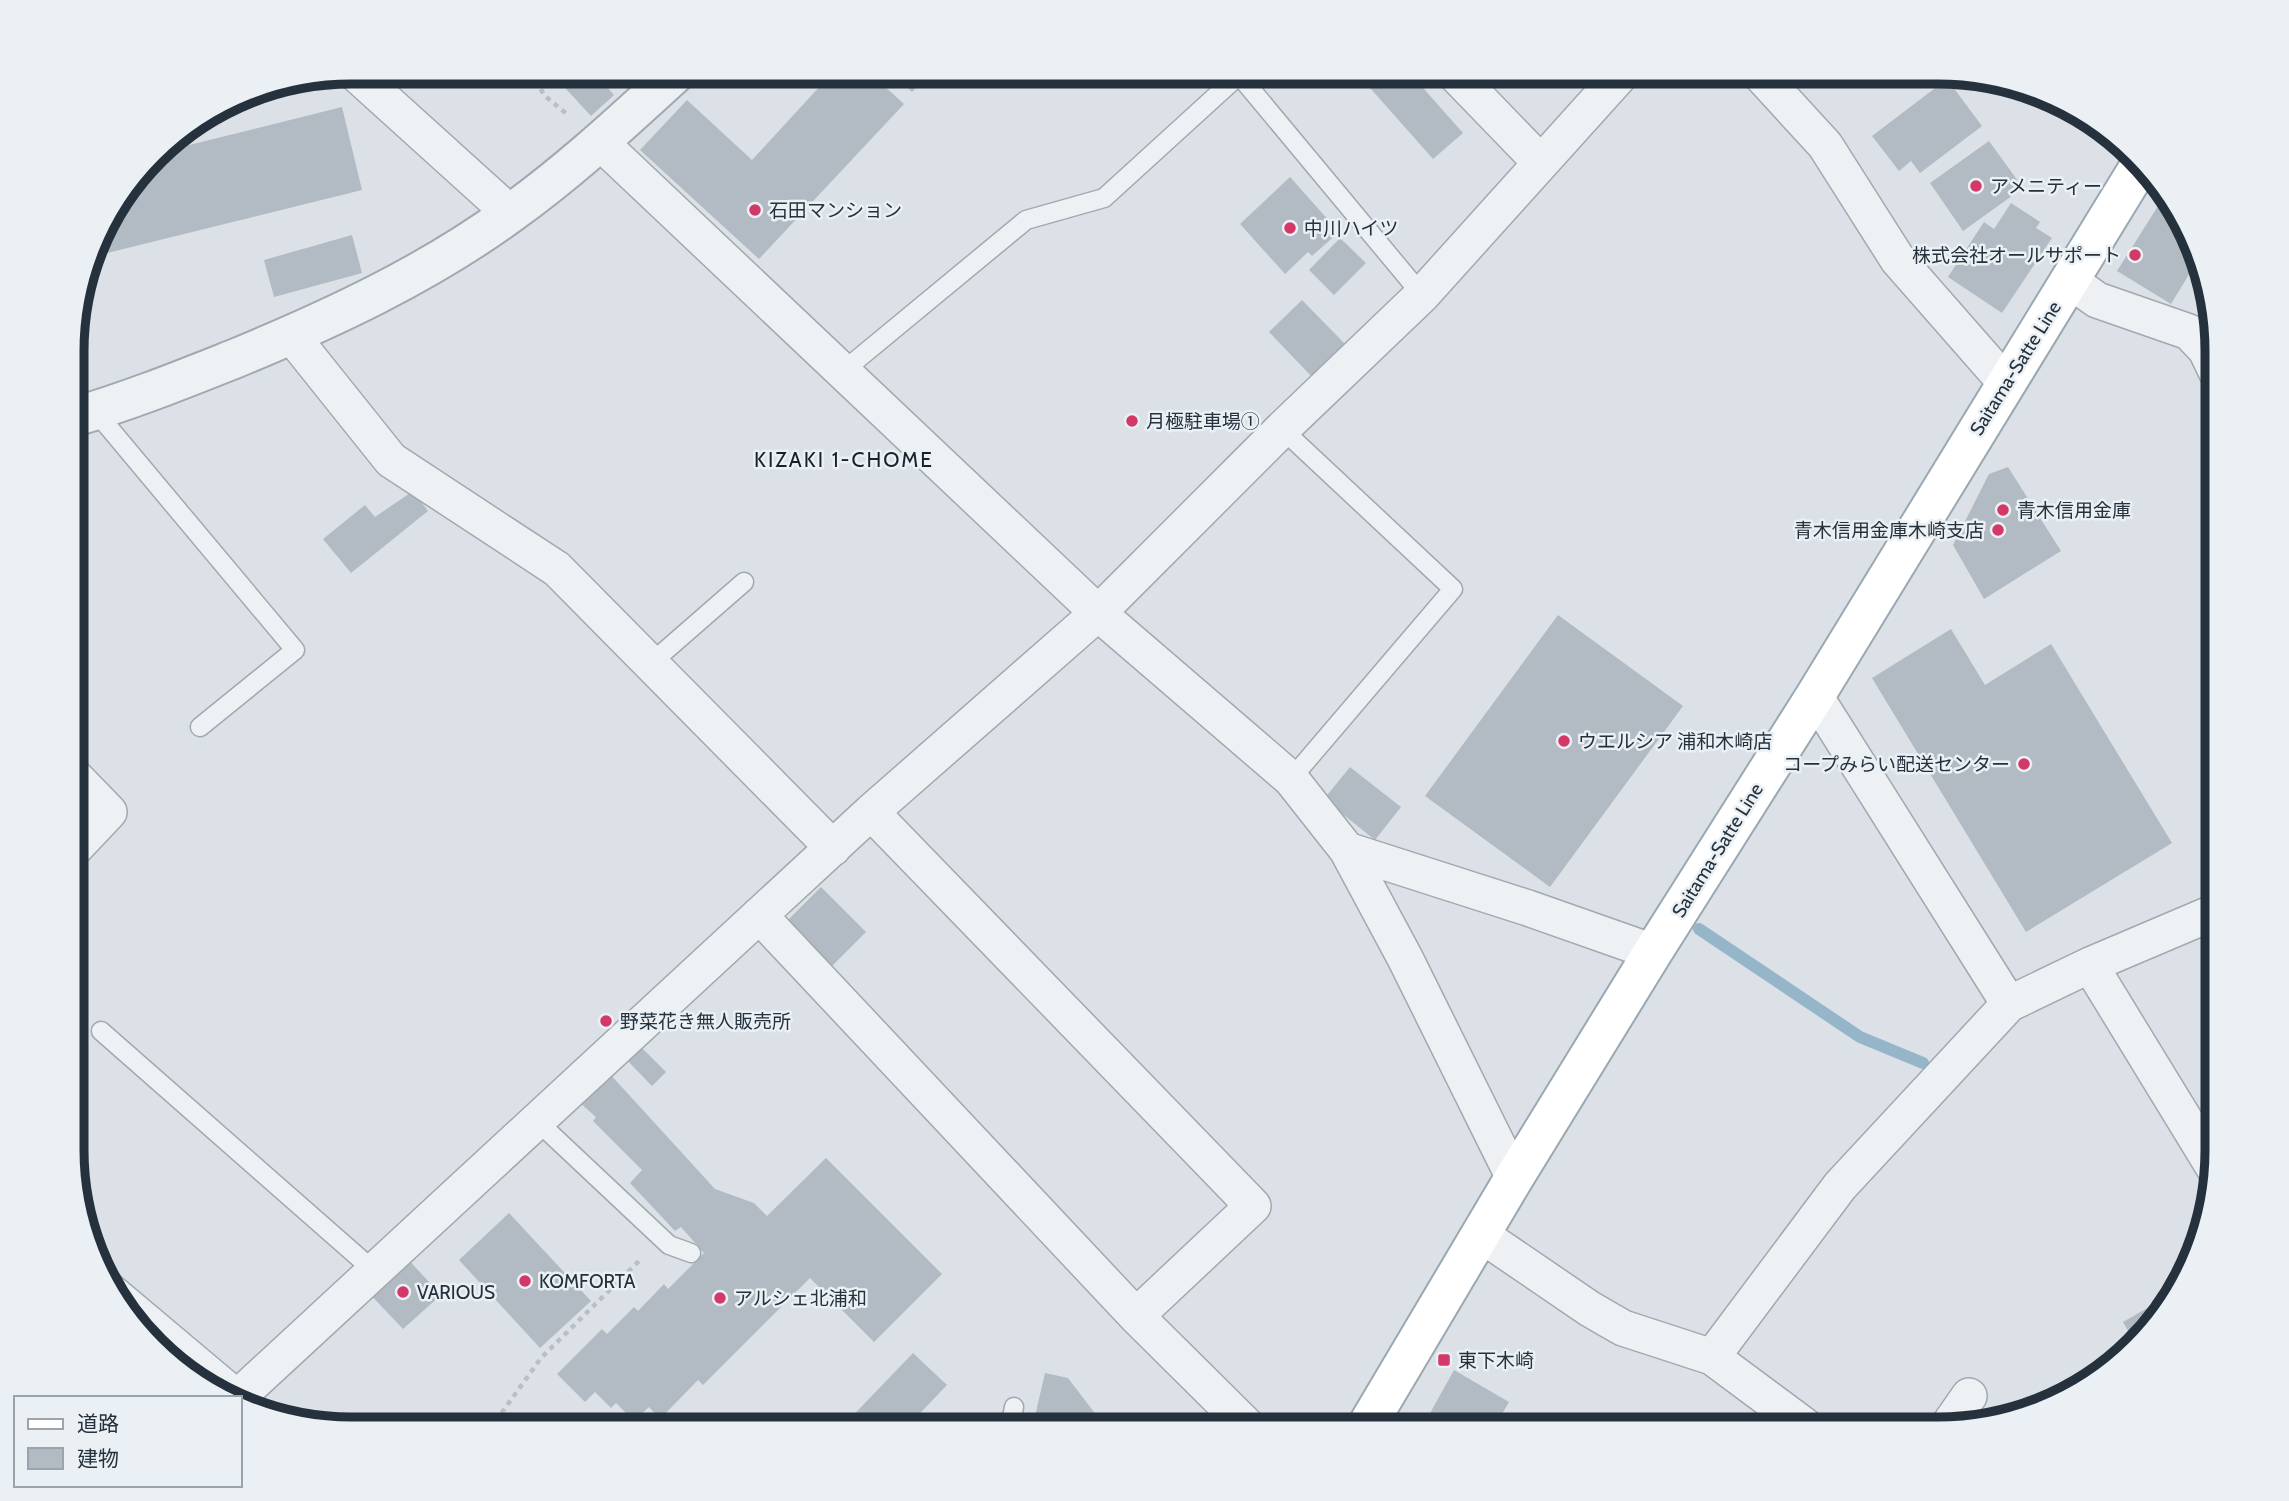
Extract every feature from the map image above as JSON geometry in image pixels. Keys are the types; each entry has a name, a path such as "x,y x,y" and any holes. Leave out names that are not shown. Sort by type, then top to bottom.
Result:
{"main road":[{"name":"Saitama-Satte Line","path":"1372,1417 1514,1178 1815,696 2136,172"}],"street":[{"path":"367,84 511,214"},
{"path":"84,414 134,400 291,335 374,297 456,250 511,214 601,143 657,84"},
{"path":"1465,84 1540,162"},
{"path":"241,1394 871,812 1098,613 1282,429 1422,295 1612,84"},
{"path":"1769,84 1825,145 1898,260 2005,382"},
{"path":"601,143 1098,613 1292,779 1347,850 1405,958 1514,1178"},
{"path":"2069,280 2097,300 2189,332 2205,349"},
{"path":"291,335 391,460 556,569 833,848"},
{"path":"1815,696 2008,1004"},
{"path":"84,786 109,812 84,838"},
{"path":"871,812 1253,1206 1136,1317"},
{"path":"1347,850 1528,908 1653,952"},
{"path":"759,915 1136,1317 1238,1417"},
{"path":"1712,1357 1840,1186 2008,1004 2090,965 2205,916"},
{"path":"2090,965 2205,1153"},
{"path":"1480,1234 1590,1309 1623,1328 1712,1357 1793,1417"},
{"path":"1955,1416 1969,1396"}],"lane":[{"path":"842,372 1026,220 1104,198 1229,84"},
{"path":"1246,84 1422,295"},
{"path":"84,414 295,650 200,727"},
{"path":"1282,429 1453,589 1292,779"},
{"path":"650,664 744,582"},
{"path":"101,1031 373,1270"},
{"path":"536,1120 662,1239 669,1245 691,1253"},
{"path":"127,1295 236,1391"},
{"path":"1012,1417 1014,1407"}],"path":[{"path":"538,84 545,96 601,143"},
{"path":"499,1417 541,1358 662,1239"}],"building":[{"path":"561,84 604,84 614,95 591,116"},
{"name":"石田マンション","path":"822,84 882,84 904,104 759,259 640,150 687,100 752,160"},
{"path":"904,84 919,84 912,92"},
{"path":"1367,84 1420,84 1463,133 1433,159"},
{"path":"1940,84 1951,85 1982,126 1920,173 1911,161 1899,171 1872,136"},
{"path":"342,107 362,190 102,254 129,202 150,175 177,148"},
{"name":"アメニティー","path":"1989,141 2023,188 1963,231 1930,183"},
{"name":"中川ハイツ","path":"1290,177 1339,232 1312,256 1308,252 1285,274 1240,224"},
{"path":"2160,202 2178,233 2192,269 2171,304 2117,271"},
{"path":"2011,203 2040,222 2036,228 2052,238 2002,313 1948,277 1984,222 1994,229"},
{"path":"352,235 362,273 274,297 264,260"},
{"path":"1340,238 1366,263 1334,295 1309,270"},
{"path":"1302,300 1345,344 1312,377 1269,332"},
{"name":"青木信用金庫","path":"2008,467 2061,551 1984,599 1953,545 1989,474"},
{"path":"413,491 428,511 351,573 323,539 365,505 375,517"},
{"path":"1558,615 1683,706 1550,887 1425,796"},
{"name":"コープみらい配送センター","path":"1951,629 1985,685 2051,644 2172,843 2026,932 1872,678"},
{"path":"1350,767 1401,807 1375,840 1324,799"},
{"path":"821,887 866,932 832,966 787,921"},
{"path":"636,1042 666,1072 652,1086 622,1055"},
{"name":"アルシェ北浦和","path":"609,1073 715,1189 754,1203 767,1216 826,1158 942,1274 874,1342 810,1278 703,1385 698,1380 662,1417 658,1417 649,1407 638,1417 630,1417 616,1403 611,1408 595,1392 585,1402 557,1374 602,1329 607,1334 634,1307 638,1311 664,1284 668,1289 704,1253 681,1227 675,1231 630,1183 642,1170 593,1121 596,1117 579,1102"},
{"name":"KOMFORTA","path":"509,1213 591,1301 540,1348 459,1260"},
{"name":"VARIOUS","path":"404,1255 441,1295 403,1329 366,1290"},
{"path":"2158,1302 2130,1335 2123,1322"},
{"path":"913,1353 947,1385 916,1417 852,1417"},
{"path":"1454,1370 1509,1402 1500,1417 1429,1415"},
{"path":"1045,1373 1068,1378 1097,1416 1097,1417 1035,1417"}],"waterway":[{"path":"1699,929 1860,1037 1923,1063"}],"place":[{"name":"アメニティー","path":"1976,186"},
{"name":"石田マンション","path":"755,210"},
{"name":"中川ハイツ","path":"1290,228"},
{"name":"株式会社オールサポート","path":"2135,255"},
{"name":"月極駐車場①","path":"1132,421"},
{"name":"青木信用金庫","path":"2003,510"},
{"name":"青木信用金庫木崎支店","path":"1998,530"},
{"name":"ウエルシア 浦和木崎店","path":"1564,741"},
{"name":"コープみらい配送センター","path":"2024,764"},
{"name":"野菜花き無人販売所","path":"606,1021"},
{"name":"KOMFORTA","path":"525,1281"},
{"name":"VARIOUS","path":"403,1292"},
{"name":"アルシェ北浦和","path":"720,1298"},
{"name":"東下木崎","path":"1444,1360"}],"district":[{"name":"KIZAKI 1-CHOME","path":"844,460"}]}
